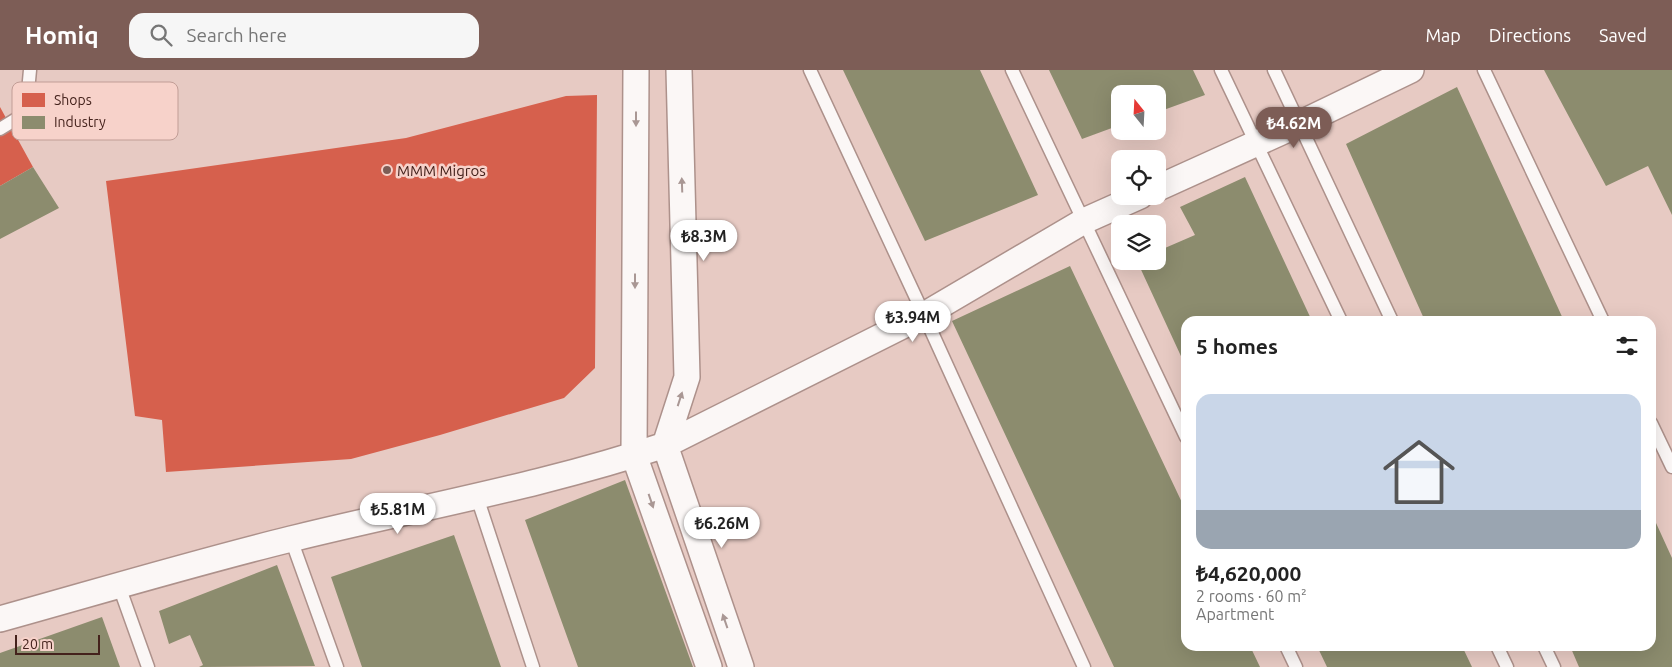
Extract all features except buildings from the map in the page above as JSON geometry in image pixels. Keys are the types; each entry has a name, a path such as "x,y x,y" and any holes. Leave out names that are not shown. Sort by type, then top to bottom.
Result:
{"street":[{"path":"636,70 634,455 709,667"},
{"path":"679,70 687,377 665,445 741,667"},
{"path":"1166,184 1299,124 1411,70"},
{"path":"0,619 291,539 477,497 665,445 924,315 1084,221 1120,205"}],"lane":[{"path":"810,70 1084,667"},
{"path":"1012,70 1181,426"},
{"path":"1221,70 1339,316"},
{"path":"1274,70 1390,316"},
{"path":"1484,70 1601,316"},
{"path":"0,129 12,121"},
{"path":"1656,433 1672,467"},
{"path":"477,497 534,667"},
{"path":"291,539 337,667"},
{"path":"119,586 148,667"},
{"path":"1288,651 1296,667"},
{"path":"1499,651 1506,667"},
{"path":"1546,651 1554,667"}],"place":[{"name":"MMM Migros","path":"387,170"}]}
